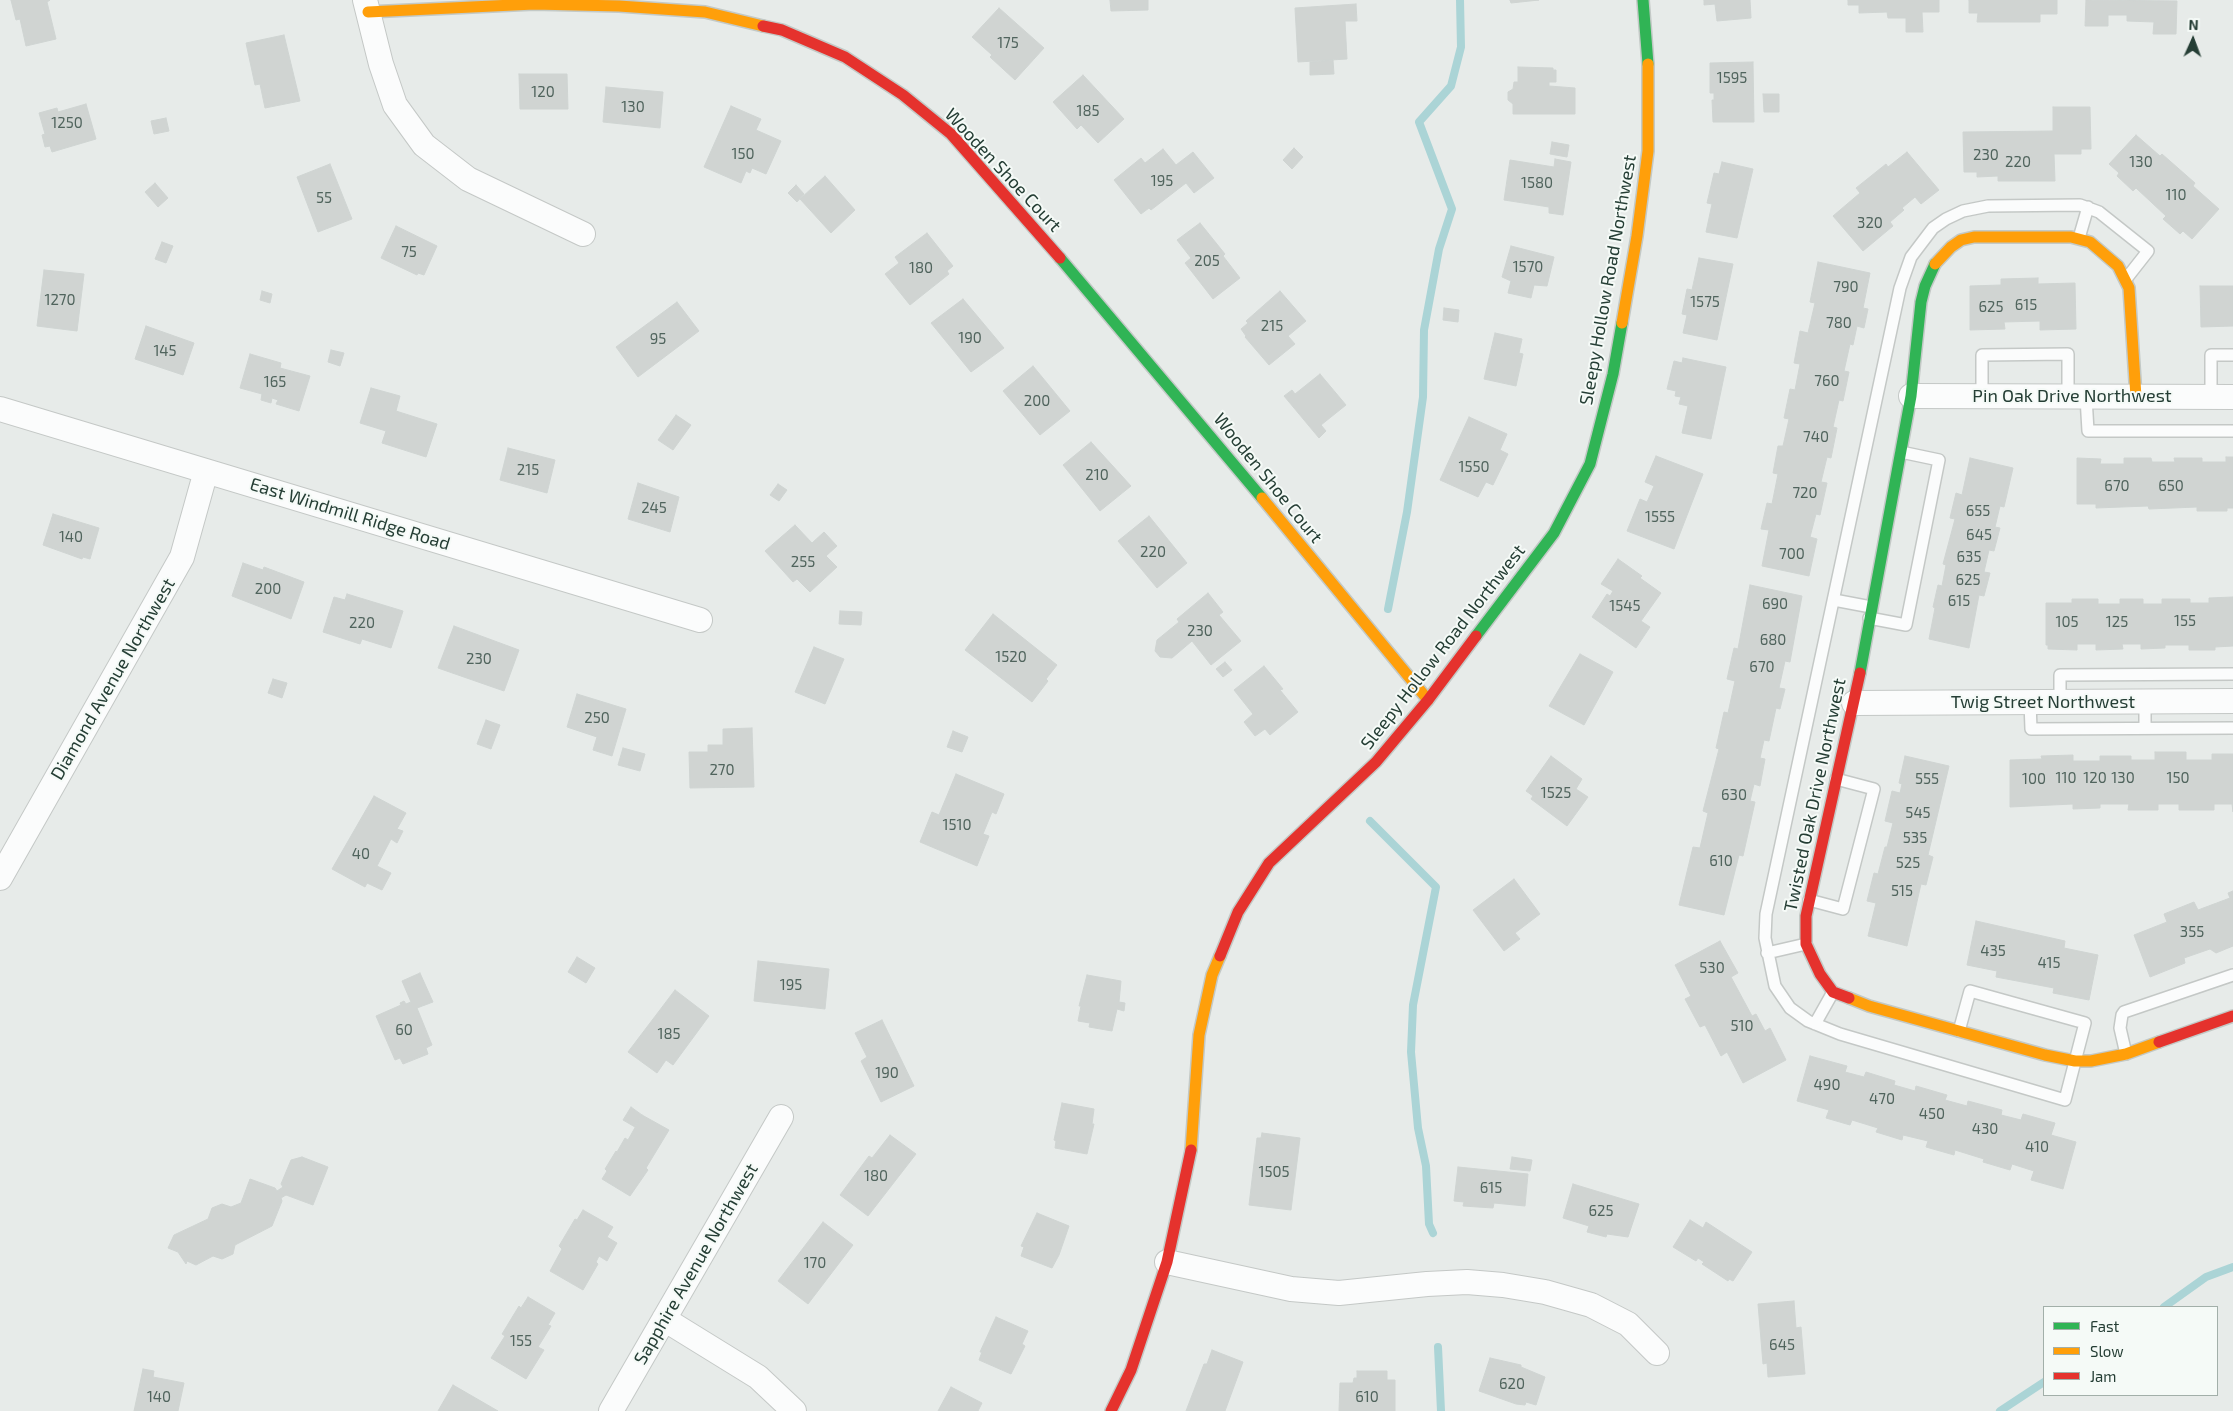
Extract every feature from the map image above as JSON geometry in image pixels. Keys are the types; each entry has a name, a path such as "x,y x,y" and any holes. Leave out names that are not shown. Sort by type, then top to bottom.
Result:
{"street":[{"name":"Sleepy Hollow Road Northwest","path":"1111,1411 1131,1370 1167,1262 1193,1140 1199,1035 1212,975 1238,912 1270,863 1376,762 1428,700 1554,533 1590,464 1613,374 1637,236 1648,151 1648,66 1642,0"},
{"name":"Wooden Shoe Court","path":"367,6 534,4 619,6 705,12 782,30 845,57 903,94 951,134 990,176 1160,375 1428,700"},
{"path":"367,6 381,64 395,105 424,145 468,179 583,234"},
{"path":"1969,224 2078,238 2090,242 2109,257 2126,279 2130,297 2136,396"},
{"name":"Twisted Oak Drive Northwest","path":"1834,992 1820,974 1806,944 1806,916 1854,703 1911,396 1925,286 1932,267 1950,247 1961,240 1969,224"},
{"name":"Pin Oak Drive Northwest","path":"1911,396 2222,397"},
{"name":"East Windmill Ridge Road","path":"0,409 700,620"},
{"name":"Diamond Avenue Northwest","path":"0,878 182,557 206,471"},
{"name":"Twig Street Northwest","path":"1854,703 2145,702 2182,688 2233,702"},
{"path":"1834,992 1869,1006 2045,1055 2075,1061 2098,1060 2126,1054 2233,1016"},
{"name":"Sapphire Avenue Northwest","path":"611,1411 781,1117"},
{"path":"1167,1262 1291,1289 1338,1293 1467,1282 1503,1285 1546,1292 1591,1305 1628,1324 1657,1352"},
{"path":"664,1319 758,1377 794,1411"}],"lane":[{"path":"1959,1031 1970,991 2085,1023 2065,1100 1840,1034 1815,1024 1790,1008 1775,986 1767,953 1764,925 1902,280 1911,257 1925,237 1946,219 1969,224 1988,206 2072,205 2088,207 2100,212 2148,251 2126,279"},
{"path":"2078,238 2088,207"},
{"path":"1902,280 1925,286"},
{"path":"1982,396 1982,355 2068,354 2077,397 2088,431 2233,431"},
{"path":"2222,397 2212,355 2233,355"},
{"path":"1834,600 1906,625 1939,460 1901,452"},
{"path":"2060,702 2060,675 2182,688 2233,674"},
{"path":"2030,702 2031,729 2233,728"},
{"path":"2145,702 2145,728"},
{"path":"1809,900 1843,908 1874,789 1836,779"},
{"path":"1767,953 1806,944"},
{"path":"2126,1054 2120,1028 2124,1012 2233,975"},
{"path":"1815,1024 1834,992"}],"building":[{"path":"11,0 50,0 47,2 56,39 26,46 20,19 16,20"},
{"path":"1110,0 1148,0 1148,10 1111,11"},
{"path":"1510,0 1539,0 1511,3"},
{"path":"1704,0 1750,0 1751,18 1717,21 1715,4 1704,5"},
{"path":"1848,0 1939,0 1939,12 1922,12 1923,32 1906,32 1906,18 1888,18 1887,12 1859,13 1859,5 1848,5"},
{"path":"1969,0 2057,0 2057,14 2040,14 2040,22 1977,22 1978,13 1969,13"},
{"path":"2086,0 2177,1 2176,34 2153,34 2154,22 2127,21 2127,15 2108,15 2108,26 2085,26"},
{"path":"1356,4 1357,21 1345,21 1347,59 1298,62 1295,8"},
{"path":"999,8 1044,48 1015,80 972,37"},
{"path":"284,35 300,101 265,108 260,84 255,85 246,43"},
{"path":"1333,60 1334,74 1310,75 1310,62"},
{"path":"1753,62 1754,122 1713,122 1712,100 1714,100 1714,93 1710,93 1710,63"},
{"path":"1518,67 1553,68 1553,70 1556,70 1556,82 1549,82 1549,86 1575,88 1575,114 1513,114 1513,104 1508,100 1508,92 1513,89 1514,82 1518,82"},
{"path":"519,74 567,74 568,109 520,109"},
{"path":"1083,75 1124,119 1098,143 1081,125 1077,129 1053,102"},
{"path":"606,87 663,92 660,128 603,122"},
{"path":"1763,94 1779,94 1779,112 1764,112"},
{"path":"86,104 96,139 52,152 50,146 45,147 42,135 45,134 39,113 57,108 58,112"},
{"path":"731,106 761,119 756,130 781,141 766,174 752,168 750,173 746,171 741,183 704,167"},
{"path":"2053,107 2090,107 2091,149 2081,149 2081,154 2054,154 2055,181 1998,181 1998,176 1977,177 1977,172 1964,172 1963,132 2053,131"},
{"path":"166,118 169,131 154,134 151,121"},
{"path":"2136,135 2160,156 2162,154 2195,183 2193,186 2219,209 2192,239 2183,231 2180,234 2163,219 2166,216 2136,188 2133,191 2117,176 2119,173 2109,164"},
{"path":"1552,142 1569,145 1567,157 1550,154"},
{"path":"1294,148 1303,157 1292,169 1283,160"},
{"path":"1163,149 1176,165 1193,152 1214,178 1194,193 1186,183 1151,210 1149,208 1141,214 1114,180 1141,158 1145,163"},
{"path":"1907,152 1939,190 1921,204 1915,197 1890,222 1893,226 1863,251 1833,216 1860,193 1856,188 1886,164 1888,167"},
{"path":"1555,159 1571,162 1563,215 1549,213 1549,207 1504,200 1510,160 1554,167"},
{"path":"1722,162 1753,169 1737,238 1706,232 1712,204 1707,203 1714,173 1719,174"},
{"path":"330,164 352,219 318,232 297,177"},
{"path":"825,176 855,210 831,233 800,199"},
{"path":"155,183 168,198 158,207 145,192"},
{"path":"796,185 804,194 797,202 788,193"},
{"path":"1200,223 1225,254 1223,256 1240,278 1213,299 1185,263 1191,258 1177,240"},
{"path":"396,226 437,246 424,275 418,273 417,275 381,258"},
{"path":"927,233 953,266 947,271 949,274 910,305 885,274 899,263 895,257"},
{"path":"162,242 173,246 166,263 155,259"},
{"path":"1511,246 1554,257 1547,286 1534,285 1531,298 1508,293 1511,281 1502,277"},
{"path":"1699,258 1733,264 1717,340 1683,333 1687,315 1682,314 1687,289 1692,290"},
{"path":"1818,262 1870,273 1863,308 1868,309 1864,328 1857,326 1853,345 1850,344 1844,371 1849,372 1843,401 1839,400 1833,427 1837,428 1831,458 1827,457 1821,482 1827,483 1820,515 1816,514 1810,537 1817,539 1809,576 1762,566 1769,530 1761,529 1767,503 1772,504 1778,474 1773,473 1778,446 1783,446 1789,419 1784,418 1790,389 1795,390 1800,364 1794,363 1800,331 1808,333 1815,303 1810,302"},
{"path":"44,270 84,274 77,331 37,326"},
{"path":"2038,278 2038,284 2075,283 2076,329 2040,330 2040,321 2004,322 2005,329 1970,330 1970,286 2001,285 2001,279"},
{"path":"2200,286 2233,286 2233,326 2201,327"},
{"path":"262,291 272,294 270,303 260,300"},
{"path":"1280,291 1306,321 1288,336 1295,344 1269,365 1245,337 1241,329 1248,323 1246,321"},
{"path":"963,299 1004,348 971,372 931,323"},
{"path":"677,302 699,331 638,377 616,347"},
{"path":"1444,308 1459,310 1458,322 1443,320"},
{"path":"146,326 194,343 183,375 135,359"},
{"path":"1495,333 1522,339 1519,353 1523,354 1516,386 1484,379"},
{"path":"331,350 344,353 340,366 328,362"},
{"path":"250,354 281,363 280,368 310,376 299,411 276,404 278,400 272,398 271,403 261,400 262,394 240,388"},
{"path":"1683,358 1726,367 1711,439 1682,433 1688,406 1679,404 1681,397 1675,396 1676,391 1667,389 1674,361 1682,363"},
{"path":"1033,366 1070,411 1040,435 1003,391"},
{"path":"1320,374 1346,405 1321,425 1326,431 1319,438 1284,396 1292,390 1295,394"},
{"path":"371,388 400,396 396,411 437,424 426,457 382,443 386,431 360,423"},
{"path":"676,415 691,425 673,450 658,440"},
{"path":"1469,417 1507,434 1500,450 1508,454 1493,485 1486,482 1478,497 1440,480"},
{"path":"1091,442 1131,486 1100,511 1063,465"},
{"path":"508,448 555,460 547,493 500,480"},
{"path":"1656,456 1703,474 1674,549 1627,531 1640,499 1647,502 1654,486 1645,482"},
{"path":"2226,457 2233,457 2233,508 2227,508 2227,511 2197,511 2197,507 2149,509 2148,506 2096,508 2096,504 2077,504 2077,458 2101,459 2100,464 2124,464 2124,458 2151,458 2152,462 2175,462 2174,458 2202,458 2202,462 2226,462"},
{"path":"1970,458 2013,468 2004,507 2000,506 1995,527 2000,528 1994,551 1989,550 1984,572 1990,573 1984,596 1979,595 1969,648 1929,639 1935,608 1933,607 1938,585 1942,586 1946,565 1943,564 1955,519 1950,518 1956,493 1962,495"},
{"path":"638,483 679,497 670,532 628,519"},
{"path":"778,484 787,490 779,501 770,495"},
{"path":"53,514 99,528 90,559 83,557 82,559 43,545"},
{"path":"1149,516 1187,563 1157,588 1118,541"},
{"path":"795,525 812,543 824,532 837,546 826,556 837,567 810,592 797,579 793,582 765,551"},
{"path":"1618,559 1642,576 1640,578 1661,593 1641,621 1650,627 1636,648 1592,617 1607,594 1610,596 1613,591 1601,584"},
{"path":"243,563 263,570 264,567 304,582 291,619 232,596"},
{"path":"1750,585 1802,596 1790,662 1785,661 1779,688 1785,689 1780,709 1776,708 1769,741 1764,740 1760,758 1765,759 1760,786 1754,784 1750,801 1755,802 1743,856 1739,855 1724,915 1679,905 1693,847 1700,848 1708,813 1703,811 1719,749 1716,748 1724,712 1728,713 1735,681 1727,679 1734,648 1738,649"},
{"path":"1208,593 1223,612 1219,615 1241,641 1211,665 1192,641 1172,658 1160,657 1155,651 1157,640 1179,622 1177,619"},
{"path":"347,594 403,611 391,648 362,639 360,644 323,632 334,597 345,600"},
{"path":"2233,597 2233,646 2215,647 2215,650 2189,650 2189,645 2165,645 2165,648 2141,649 2141,644 2122,644 2123,649 2096,650 2096,644 2077,644 2077,650 2048,649 2048,645 2046,645 2046,603 2072,603 2072,599 2098,599 2098,604 2120,604 2120,599 2143,599 2143,604 2162,604 2162,599 2190,599 2190,603 2209,603 2209,598"},
{"path":"840,611 862,612 861,625 839,624"},
{"path":"993,614 1057,665 1046,679 1048,681 1032,702 965,650"},
{"path":"454,626 519,650 504,691 438,668"},
{"path":"814,647 844,659 825,704 795,692"},
{"path":"1580,654 1613,672 1584,725 1549,706"},
{"path":"1225,662 1232,670 1223,677 1216,669"},
{"path":"1264,666 1283,689 1280,690 1298,712 1270,735 1265,729 1255,736 1244,722 1253,714 1234,690"},
{"path":"273,679 287,683 282,698 268,693"},
{"path":"577,694 626,709 612,756 593,750 597,737 567,727"},
{"path":"486,720 500,725 491,749 477,744"},
{"path":"752,728 754,787 690,788 689,752 708,752 708,745 723,745 723,729"},
{"path":"953,731 968,737 962,752 947,747"},
{"path":"623,748 645,754 640,771 618,765"},
{"path":"2155,752 2186,752 2186,760 2212,760 2212,754 2233,754 2233,812 2232,804 2214,804 2214,810 2179,810 2179,804 2158,804 2158,810 2128,810 2129,804 2100,804 2100,808 2073,809 2073,804 2010,807 2010,760 2042,759 2041,756 2073,755 2073,761 2100,761 2100,756 2131,756 2131,760 2155,760"},
{"path":"1551,756 1582,779 1576,789 1588,797 1567,826 1531,799 1533,796 1526,791"},
{"path":"1905,756 1949,766 1928,855 1933,857 1926,885 1921,884 1907,946 1868,936 1876,903 1867,901 1874,873 1878,874 1885,847 1887,847 1893,823 1885,821 1892,791 1900,793 1902,784 1899,783"},
{"path":"956,774 1004,794 996,814 992,812 983,834 989,836 977,866 920,842 932,812 939,815"},
{"path":"374,796 406,813 397,829 403,831 397,843 391,839 377,866 391,873 382,890 367,883 365,887 332,869"},
{"path":"1514,879 1540,914 1515,933 1520,939 1504,951 1473,910"},
{"path":"2233,891 2233,946 2216,953 2210,949 2184,958 2185,963 2150,977 2134,935 2167,922 2164,914 2194,902 2198,910 2230,898 2228,893"},
{"path":"1976,921 2065,941 2064,948 2098,955 2089,1000 2053,993 2054,988 1996,977 1997,971 1967,965"},
{"path":"1720,941 1738,973 1731,977 1752,1016 1756,1014 1765,1031 1770,1028 1786,1060 1743,1083 1727,1052 1721,1056 1705,1025 1700,1027 1685,999 1691,996 1675,965"},
{"path":"577,957 595,968 586,983 568,972"},
{"path":"758,961 829,969 825,1009 754,1001"},
{"path":"420,973 433,1002 417,1008 432,1045 426,1048 428,1054 403,1064 400,1058 395,1060 376,1016 401,1005 400,1003 404,1001 406,1004 411,1002 402,981"},
{"path":"1087,975 1121,981 1119,1002 1125,1003 1124,1011 1117,1009 1112,1031 1089,1027 1090,1023 1078,1021 1081,1006 1079,1006"},
{"path":"675,990 709,1016 673,1065 666,1060 657,1073 628,1052"},
{"path":"882,1020 914,1086 881,1102 861,1061 867,1057 855,1033"},
{"path":"1810,1056 1847,1066 1845,1072 1864,1077 1866,1072 1895,1081 1894,1085 1915,1091 1916,1086 1947,1095 1945,1100 1967,1106 1968,1101 2002,1110 2001,1115 2021,1120 2023,1114 2055,1123 2051,1135 2076,1142 2063,1189 2031,1180 2034,1171 2012,1164 2010,1170 1983,1162 1984,1159 1955,1150 1954,1155 1926,1147 1928,1141 1903,1135 1902,1140 1876,1132 1878,1128 1852,1120 1850,1125 1826,1118 1829,1110 1797,1101"},
{"path":"1062,1103 1094,1109 1092,1124 1094,1124 1087,1154 1055,1148 1056,1141 1054,1140"},
{"path":"631,1107 642,1115 635,1127 623,1120"},
{"path":"642,1115 669,1130 646,1168 648,1170 630,1196 602,1179 607,1171 605,1169 616,1151 625,1138 628,1140"},
{"path":"1262,1133 1300,1138 1291,1210 1249,1205 1257,1138 1261,1138"},
{"path":"890,1135 916,1154 868,1216 840,1195 869,1156 872,1158"},
{"path":"302,1157 328,1167 313,1205 286,1195 281,1198 282,1201 272,1226 235,1245 233,1254 222,1259 213,1256 196,1265 187,1261 186,1264 178,1252 168,1248 174,1235 208,1219 212,1208 222,1204 231,1207 241,1203 250,1179 275,1188 277,1191 283,1187 281,1184 291,1160"},
{"path":"1512,1157 1532,1160 1530,1171 1510,1169"},
{"path":"1458,1167 1528,1174 1525,1206 1494,1203 1493,1208 1463,1206 1464,1202 1454,1201"},
{"path":"1573,1184 1639,1204 1628,1237 1607,1234 1606,1237 1587,1232 1589,1226 1563,1218"},
{"path":"583,1210 613,1227 607,1237 617,1243 607,1261 599,1256 596,1262 598,1264 583,1290 550,1271 562,1249 559,1246 575,1219 577,1220"},
{"path":"1037,1213 1069,1226 1059,1255 1052,1268 1021,1256 1024,1247 1021,1246"},
{"path":"1690,1220 1703,1228 1706,1222 1752,1252 1733,1281 1729,1279 1728,1281 1702,1264 1704,1262 1698,1258 1696,1261 1673,1247"},
{"path":"823,1222 853,1245 808,1304 778,1281"},
{"path":"528,1297 555,1313 548,1325 551,1326 538,1347 544,1350 526,1379 491,1358 505,1336 502,1334 519,1306 521,1308"},
{"path":"1794,1301 1796,1328 1801,1327 1805,1374 1768,1377 1767,1363 1763,1364 1758,1304"},
{"path":"996,1317 1028,1331 1022,1344 1025,1346 1011,1374 979,1360 982,1352 980,1352"},
{"path":"1212,1350 1243,1362 1225,1411 1186,1411 1204,1364 1207,1364"},
{"path":"1490,1358 1521,1365 1521,1367 1545,1377 1536,1405 1526,1402 1525,1405 1516,1404 1479,1391"},
{"path":"143,1369 154,1371 153,1377 184,1383 178,1411 134,1411"},
{"path":"1357,1371 1387,1371 1387,1380 1395,1380 1395,1411 1339,1411 1340,1383 1353,1383 1354,1378 1357,1378"},
{"path":"453,1385 498,1411 438,1411"},
{"path":"951,1387 982,1403 978,1411 938,1411"}],"waterway":[{"path":"1388,609 1407,512 1423,397 1424,330 1439,249 1452,209 1419,122 1451,86 1461,47 1460,0"},
{"path":"1370,821 1436,887 1413,1005 1411,1052 1418,1128 1426,1166 1429,1224 1433,1233"},
{"path":"2165,1306 2206,1277 2233,1267"},
{"path":"1438,1347 1441,1411"},
{"path":"2000,1411 2043,1383"}],"traffic: fast":[{"path":"1643,0 1648,64"},
{"path":"1060,258 1262,498"},
{"path":"1860,673 1911,396 1921,302 1925,286 1935,264"},
{"path":"1476,636 1554,533 1590,464 1613,374 1622,323"}],"traffic: slow":[{"path":"368,12 534,4 619,6 705,12 763,26"},
{"path":"1622,323 1637,236 1648,151 1648,64"},
{"path":"1935,264 1951,247 1961,240 1974,237 2071,237 2090,242 2118,266 2129,288 2136,397"},
{"path":"1262,498 1428,700"},
{"path":"1191,1150 1199,1035 1212,975 1220,956"},
{"path":"1849,998 1869,1006 2045,1055 2075,1061 2091,1061 2126,1054 2159,1042"}],"traffic: jam":[{"path":"763,26 782,30 845,57 903,95 951,134 1060,258"},
{"path":"1220,956 1238,912 1269,863 1376,762 1428,700 1476,636"},
{"path":"1849,998 1833,992 1820,974 1806,944 1806,916 1860,673"},
{"path":"2159,1042 2233,1016"},
{"path":"1111,1411 1131,1370 1167,1262 1191,1150"}]}
